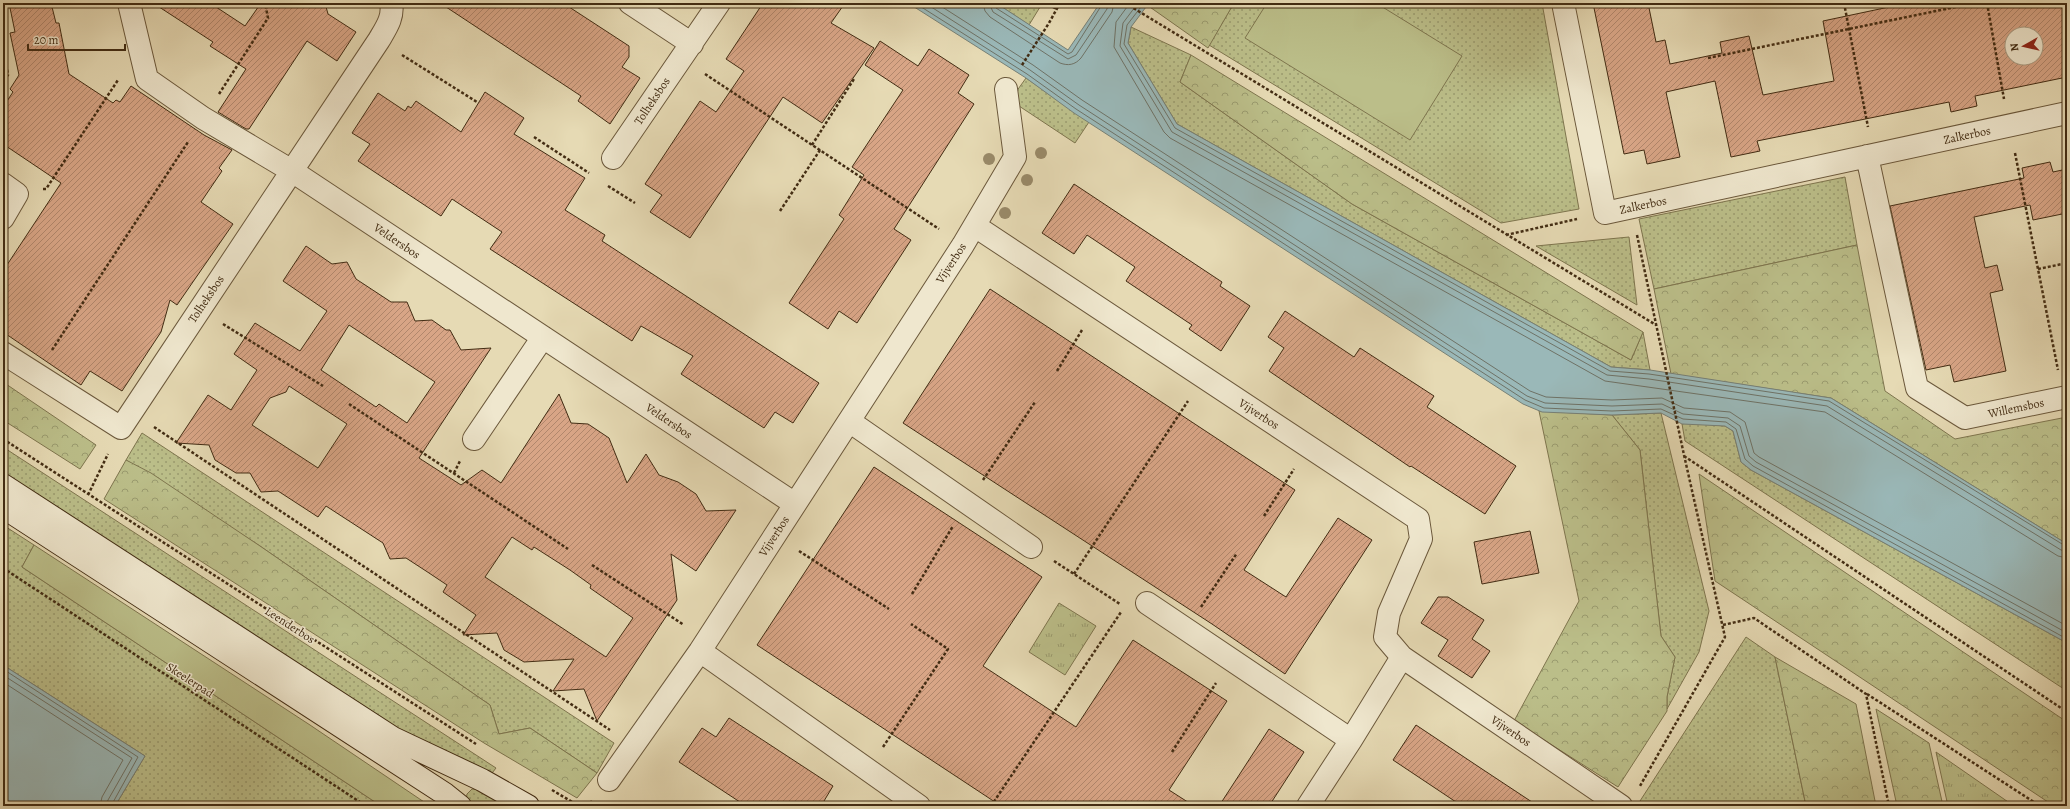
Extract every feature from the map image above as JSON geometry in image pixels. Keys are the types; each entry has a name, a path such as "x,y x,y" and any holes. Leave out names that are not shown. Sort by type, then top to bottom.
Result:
{"street":[{"path":"129,3 147,79 203,118 292,171"},
{"name":"Tolheksbos","path":"127,420 379,40 388,25 392,11 391,3"},
{"path":"630,3 687,51"},
{"name":"Tolheksbos","path":"613,158 719,3"},
{"name":"Zalkerbos","path":"1563,3 1605,213 2067,113"},
{"name":"Vijverbos","path":"608,780 703,646 963,245 1015,157 1006,89"},
{"name":"Willemsbos","path":"1871,156 1917,388 1965,418 2065,397"},
{"name":"Veldersbos","path":"292,171 795,504"},
{"path":"3,218 10,189"},
{"name":"Vijverbos","path":"975,226 1418,519 1421,539 1389,613 1385,637 1402,657 1621,806"},
{"path":"474,439 543,337"},
{"path":"3,353 37,374 127,420"},
{"path":"849,421 1031,547"},
{"path":"3,485 393,738 482,780 528,806"},
{"path":"3,506 445,794 460,806"},
{"path":"1147,603 1231,661 1352,740"},
{"path":"703,646 868,770 919,806"},
{"path":"1308,806 1352,740 1402,657"}],"path":[{"path":"37,374 268,18 265,3"},
{"path":"1044,3 1057,9"},
{"path":"1006,89 1049,23 1060,3"},
{"path":"1125,3 1505,235 1656,325"},
{"path":"1844,3 1871,156"},
{"path":"1708,58 1975,3"},
{"path":"1987,3 2009,126 2065,397"},
{"path":"379,40 478,102"},
{"path":"3,45 8,75 3,81"},
{"path":"687,51 812,145 963,245"},
{"path":"10,189 46,189 122,74 143,63"},
{"path":"812,145 854,79"},
{"path":"534,137 592,175"},
{"path":"780,211 820,150"},
{"path":"604,184 635,203"},
{"path":"1631,208 1677,428 1725,637 1639,788"},
{"path":"1505,235 1605,213"},
{"path":"2038,269 2067,263"},
{"path":"1057,371 1097,306"},
{"path":"200,310 323,386"},
{"path":"1074,574 1203,378"},
{"path":"349,404 568,549"},
{"path":"88,495 127,420 634,745"},
{"name":"Leenderbos","path":"3,439 476,744"},
{"path":"1264,516 1308,446"},
{"path":"1684,456 2067,712"},
{"path":"775,535 889,609"},
{"path":"990,806 1125,607 1031,547"},
{"path":"1185,630 1237,553"},
{"path":"592,565 703,646"},
{"name":"Skeelerpad","path":"3,568 366,806"},
{"path":"1722,625 1754,618 1866,694 2040,806"},
{"path":"868,770 948,649 911,624"},
{"path":"1172,752 1231,661"},
{"path":"1866,694 1889,806"},
{"path":"549,789 579,806"}],"green space":[{"path":"996,3 1031,3 1040,7 1029,25"},
{"path":"1149,3 1234,3 1208,48 1147,5"},
{"path":"1234,3 1542,3 1579,209 1501,223 1209,45"},
{"path":"1267,3 1376,3 1462,56 1410,140 1245,38"},
{"path":"1131,27 1191,55 1180,82 1352,204 1631,360 1643,332 1650,370 1611,367 1177,124 1128,43"},
{"path":"1191,55 1643,332 1631,360 1352,204 1180,82"},
{"path":"1026,78 1089,122 1075,143 1016,104 1016,92"},
{"path":"1845,177 1857,245 1654,289 1639,219"},
{"path":"1629,237 1637,305 1536,246"},
{"path":"1857,245 1885,391 1955,439 2067,417 2067,544 1831,398 1671,374 1654,289"},
{"path":"3,382 96,445 80,469 3,420"},
{"path":"1539,411 1612,415 1640,450 1661,636 1675,657 1667,697 1667,711 1618,787 1514,721 1579,601"},
{"path":"1661,413 1709,611 1699,652 1667,709 1667,697 1675,657 1661,636 1640,450 1612,415"},
{"path":"1687,423 1725,426 1733,431 1741,462 1751,470 2067,643 2067,691 1685,441 1682,424"},
{"path":"142,433 614,743 597,773 530,728 499,734 490,705 260,546 126,460"},
{"path":"3,447 496,768 489,777 430,749 3,474"},
{"path":"126,460 151,473 260,546 490,705 499,734 530,728 597,773 577,798 484,743 104,499"},
{"path":"1699,474 2067,722 2067,806 2054,806 1715,581"},
{"path":"3,525 34,545 22,567 381,806 115,806 145,756 3,665"},
{"path":"34,545 310,725 430,806 381,806 22,567"},
{"path":"1059,603 1096,626 1065,675 1029,652"},
{"path":"1746,637 1775,657 1806,806 1648,806 1640,801"},
{"path":"1775,657 1856,704 1876,806 1806,806"},
{"path":"1876,709 1929,743 1943,806 1897,806"},
{"path":"1936,752 2014,806 1948,806"},
{"path":"472,789 482,790 510,806 474,806 466,800 467,794"}],"water":[{"path":"908,3 996,3 1068,50 1100,3 1149,3 1131,27 1128,43 1177,124 1611,367 1650,370 1831,398 2067,544 2067,643 1751,470 1741,462 1733,431 1725,426 1682,424 1661,413 1612,415 1542,412 1523,404 1074,113 1026,78"},
{"path":"3,665 145,756 115,806 3,806"}],"building":[{"path":"9,3 51,3 56,23 59,23 69,74 113,103 116,100 120,102 131,86 204,135 232,150 219,168 222,171 201,202 233,224 177,305 170,300 161,332 122,391 90,371 81,385 3,332 3,271 61,183 3,144 3,107 13,92 10,89 19,75 10,33 15,32"},
{"path":"153,3 210,3 245,26 261,3 325,3 328,14 356,32 337,61 307,41 249,129 246,129 218,112 246,69 210,46 213,42"},
{"path":"440,3 563,3 629,46 629,57 622,67 640,78 610,124 578,101 581,96"},
{"path":"763,3 845,3 831,23 874,48 822,123 783,97 690,238 650,212 662,195 645,184 700,101 716,112 744,71 726,59"},
{"path":"1593,3 1648,3 1656,42 1665,40 1670,64 1722,53 1720,42 1749,36 1763,95 1834,81 1823,21 1908,3 2067,3 2067,77 1975,96 1977,106 1951,112 1949,102 1757,141 1760,151 1731,157 1715,81 1666,92 1680,157 1647,164 1644,150 1624,154"},
{"path":"880,41 918,66 929,49 969,75 958,93 974,104 894,229 911,240 857,323 839,311 828,329 789,303 844,219 839,215 864,175 852,167 903,90 865,65"},
{"path":"485,92 524,118 514,134 585,178 565,210 605,235 602,241 819,383 793,423 775,412 764,428 681,374 693,356 641,326 632,341 490,249 502,232 452,199 441,216 358,161 370,144 352,133 378,93 405,111 408,106 411,108 416,101 461,132"},
{"path":"2050,162 2053,172 2067,169 2067,213 2033,220 2030,205 1974,217 1985,268 1997,265 2003,290 1990,293 2006,371 1954,382 1950,365 1926,370 1890,206 2024,178 2022,168"},
{"path":"1074,184 1222,282 1220,286 1250,306 1221,351 1189,329 1192,325 1126,281 1135,267 1087,235 1074,254 1042,233"},
{"path":"306,246 332,264 347,262 356,279 391,302 407,302 415,321 432,320 446,330 450,330 461,350 491,348 419,458 461,485 482,470 501,483 559,394 571,423 588,424 609,438 627,483 646,454 659,475 678,482 696,494 706,511 736,510 696,571 671,554 677,600 597,721 584,689 553,691 574,659 524,662 504,650 497,633 463,635 476,615 443,592 447,585 406,558 390,559 383,543 326,506 318,517 278,491 261,492 250,473 236,473 215,460 209,445 176,443 208,395 231,410 257,370 234,354 255,323 300,351 327,311 283,281","holes":["349,325 435,382 407,423 379,404 376,407 321,370","289,386 347,424 318,468 252,425 270,398 286,392","512,537 532,550 534,547 570,570 591,585 590,588 633,618 606,657 485,577"]},
{"path":"990,289 1295,490 1244,570 1286,597 1338,518 1372,540 1285,674 1212,624 903,423"},
{"path":"1285,311 1354,357 1360,348 1434,396 1427,407 1516,466 1485,514 1411,466 1410,467 1269,371 1284,348 1268,337"},
{"path":"874,467 1042,577 983,666 1076,727 1133,640 1227,701 1169,790 1194,806 1001,806 757,645"},
{"path":"1530,531 1539,573 1482,584 1474,542"},
{"path":"1438,597 1448,597 1484,620 1472,639 1490,651 1472,678 1438,656 1448,640 1421,623"},
{"path":"729,718 833,786 821,806 746,806 679,762 702,728 716,737"},
{"path":"1416,725 1538,806 1462,806 1393,760"},
{"path":"1269,729 1304,752 1269,806 1219,806"}]}
